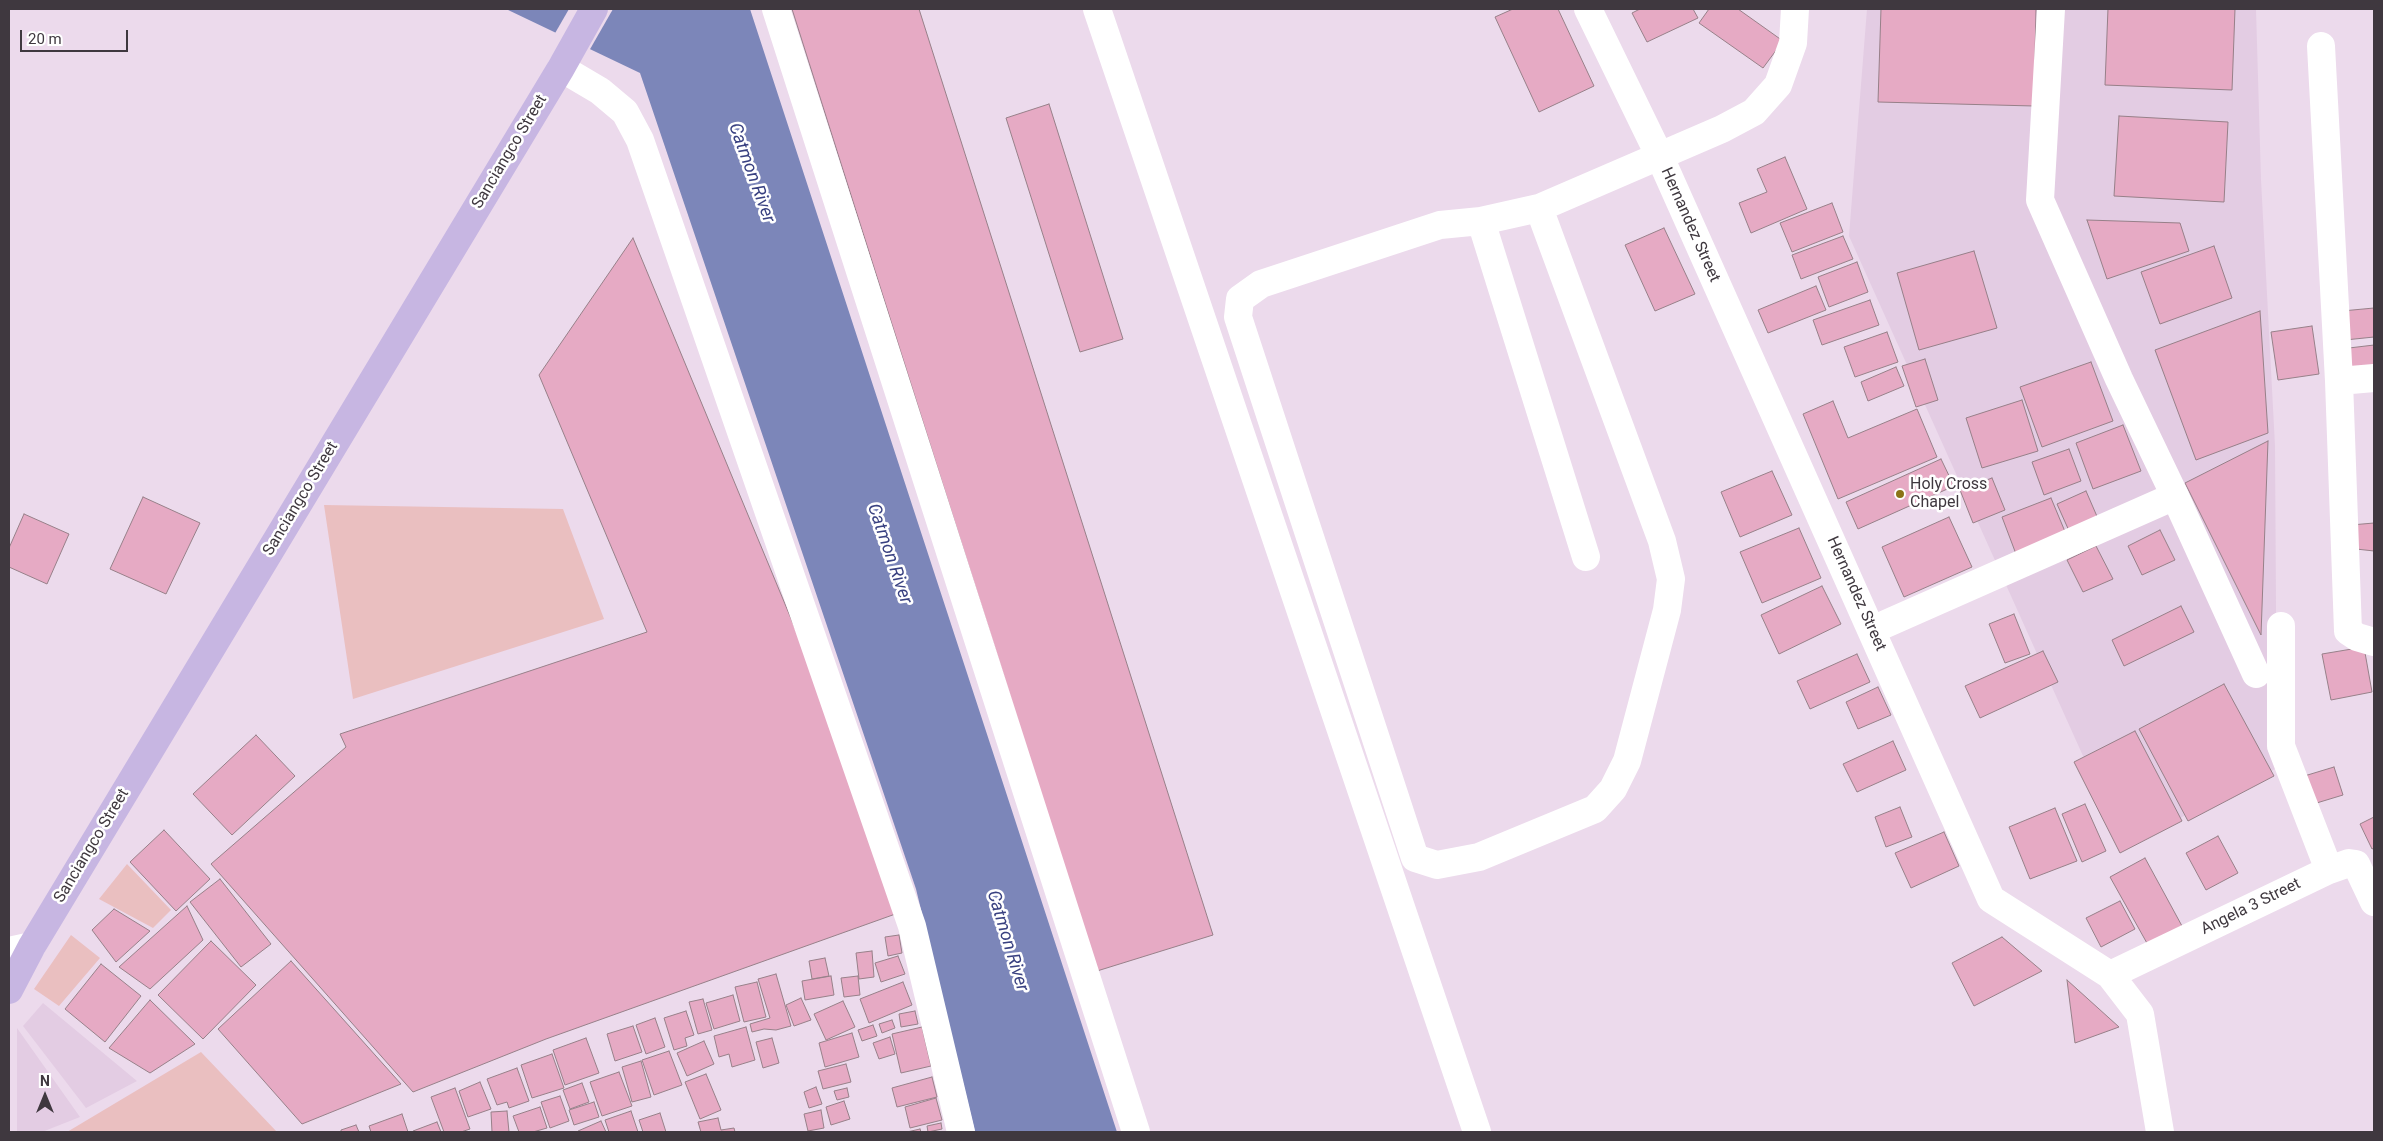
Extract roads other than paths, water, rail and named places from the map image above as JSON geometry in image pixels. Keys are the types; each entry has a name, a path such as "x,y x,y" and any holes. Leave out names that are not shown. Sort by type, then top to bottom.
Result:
{"main road":[{"name":"Sanciangco Street","path":"9,990 20,948 567,57 594,9"}],"street":[{"path":"776,9 1136,1132"},
{"path":"1097,9 1477,1132"},
{"name":"Hernandez Street","path":"1588,9 1660,158 1991,899 2110,975 2140,1014 2160,1132"},
{"path":"1539,208 1662,541 1671,579 1667,610 1627,761 1613,789 1595,809 1479,857 1437,865 1415,858 1238,317 1240,299 1261,284 1440,225 1481,221 1539,208 1722,130 1754,112 1778,85 1793,43 1795,9"},
{"path":"2051,9 2040,200 2118,379 2175,496 2256,674"},
{"path":"2321,46 2339,381 2348,631 2357,637 2374,642"},
{"path":"567,57 600,91 625,112 640,140 912,926 961,1132"},
{"path":"1481,221 1586,557"},
{"path":"2339,381 2374,378"},
{"path":"1872,630 2175,496"},
{"path":"2281,626 2280,746 2329,870"},
{"name":"Angela 3 Street","path":"2110,975 2329,870 2348,863 2367,867 2374,902"}],"water":[{"name":"Catmon River","path":"506,9 750,9 1117,1132 975,1132 916,889 640,73"}],"place":[{"name":"Holy Cross Chapel","path":"1900,494"}]}
